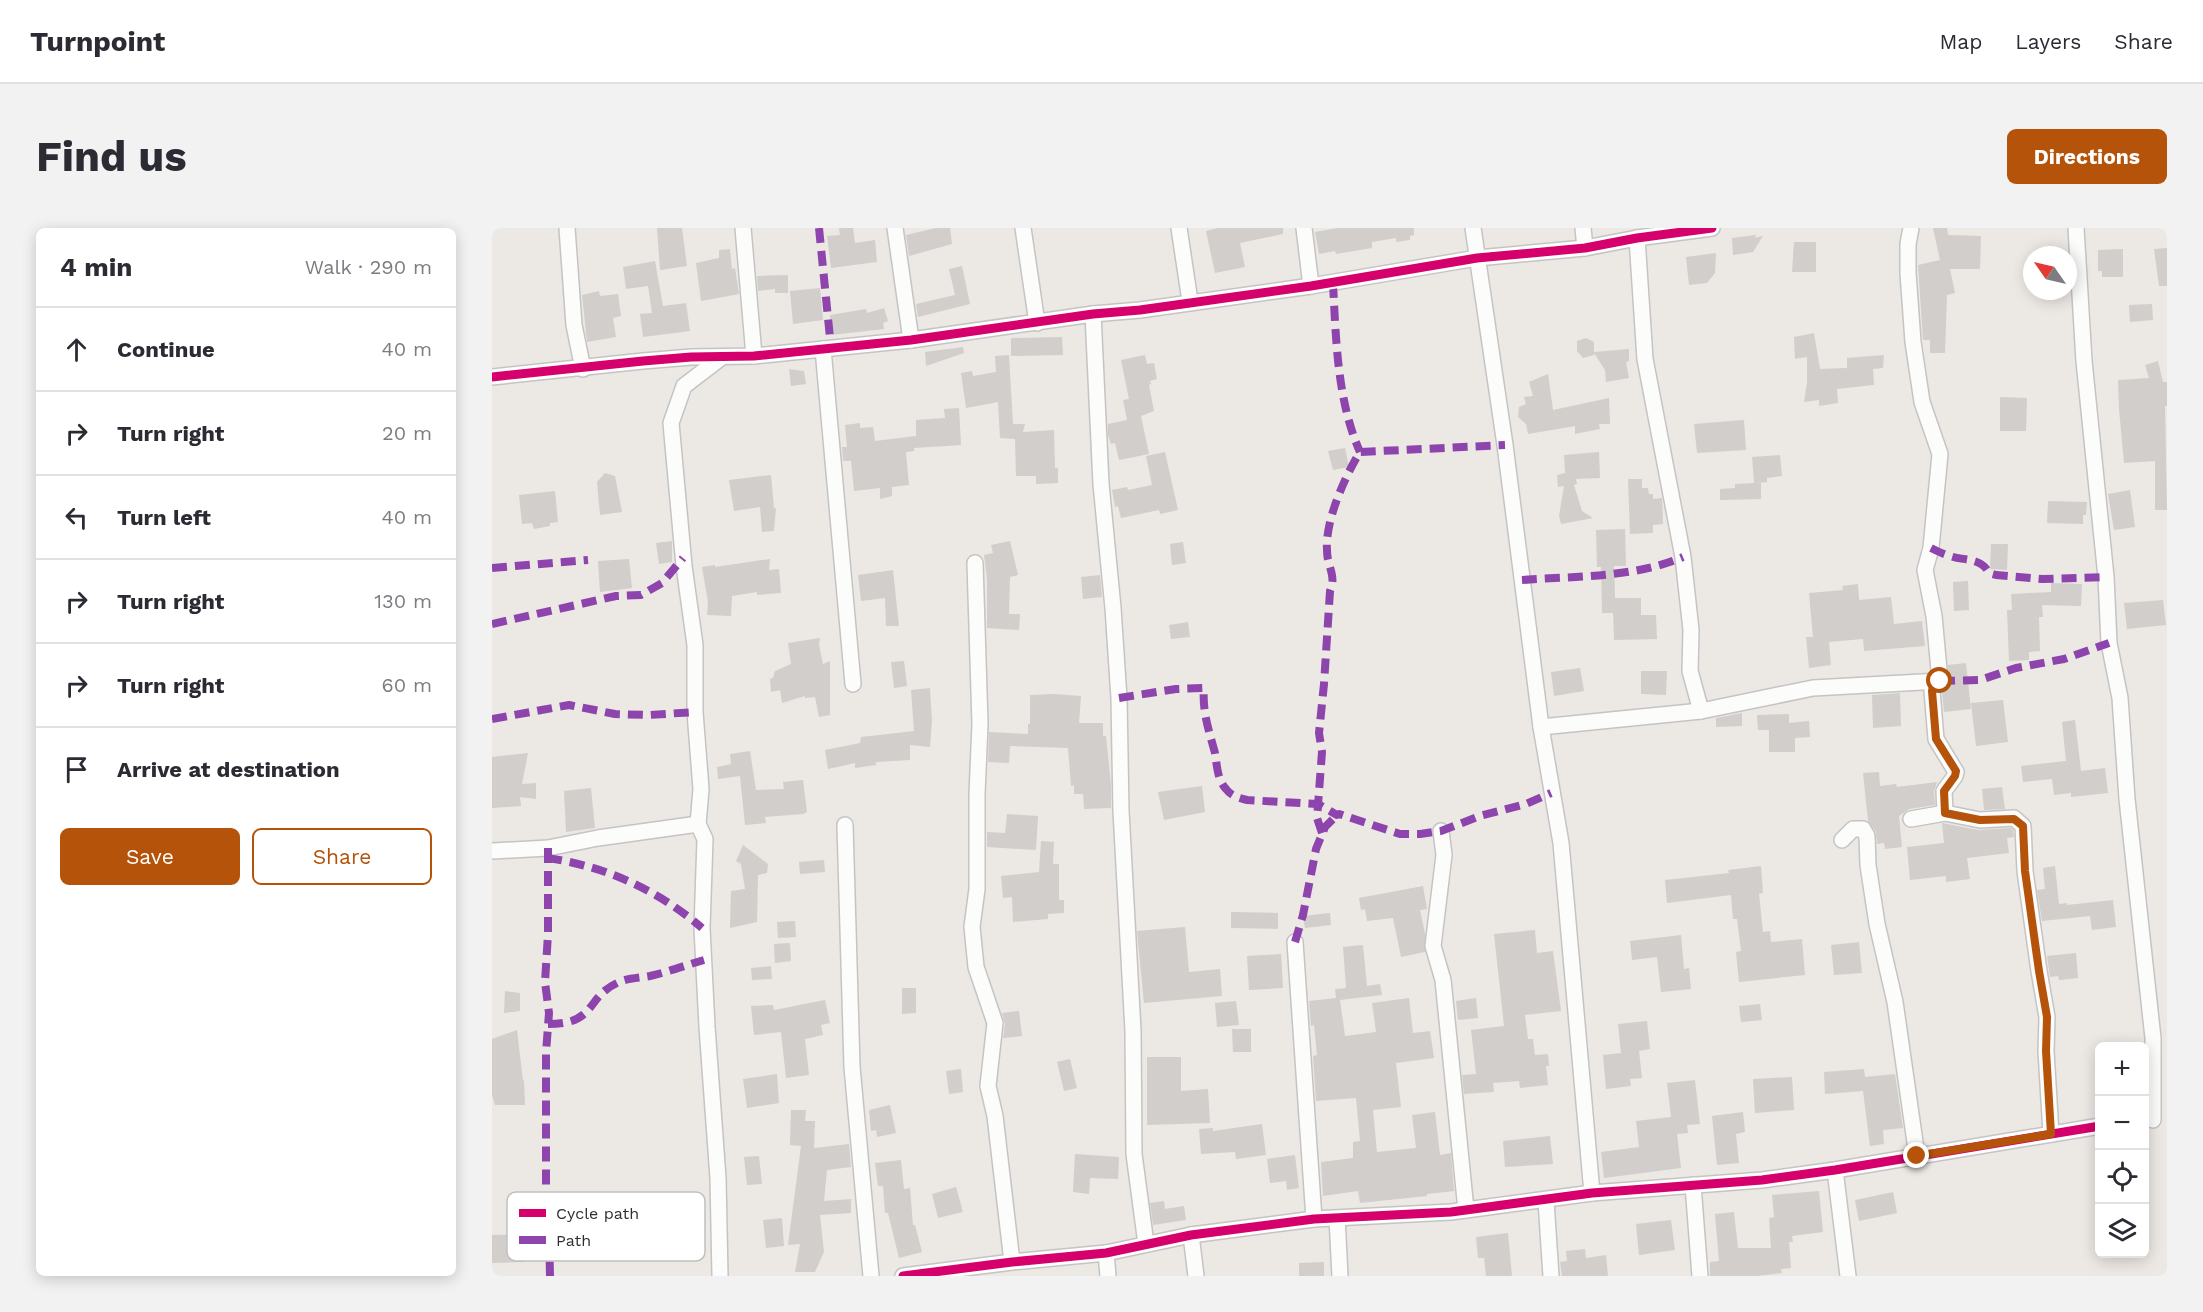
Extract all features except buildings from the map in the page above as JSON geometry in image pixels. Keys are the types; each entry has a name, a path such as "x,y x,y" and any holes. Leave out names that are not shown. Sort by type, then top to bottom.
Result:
{"street":[{"path":"567,228 574,325 583,369"},
{"path":"743,228 754,356"},
{"path":"895,228 911,340"},
{"path":"1023,228 1036,323"},
{"path":"1179,228 1190,301"},
{"path":"1304,228 1311,286"},
{"path":"1473,228 1505,445 1541,727 1561,843 1592,1194"},
{"path":"1583,228 1585,248"},
{"path":"492,377 643,361 754,356 911,340 1311,286 1477,258 1585,248 1710,228"},
{"path":"1541,727 1701,711 1813,688 1940,681 1934,616 1924,570 1931,548 1940,454 1922,402 1913,342 1908,273 1911,228"},
{"path":"2076,228 2084,361 2106,577 2109,643 2120,698 2127,799 2152,1028 2155,1120"},
{"path":"1637,238 1645,359 1683,557 1691,630 1690,671 1701,711"},
{"path":"1093,314 1101,484 1119,698 1120,811 1133,1031 1134,1154 1146,1244"},
{"path":"823,349 853,684"},
{"path":"720,1276 718,1178 702,927 705,839 698,824 701,789 695,712 694,645 684,566 671,423 684,386 722,357"},
{"path":"975,563 980,724 977,889 972,927 976,967 995,1023 988,1086 995,1116 1012,1262"},
{"path":"1934,681 1932,691 1936,739 1956,771 1944,791 1945,813"},
{"path":"1911,819 1945,813 1980,820 2014,819 2023,826 2025,871 2047,1017 2046,1051 2051,1134"},
{"path":"493,850 548,848 598,838 698,824"},
{"path":"845,825 852,1067 871,1276"},
{"path":"1842,840 1853,829 1866,830 1868,865 1877,924 1895,1002 1917,1156"},
{"path":"1442,831 1444,855 1433,946 1443,980 1466,1210"},
{"path":"1295,942 1314,1219"},
{"path":"903,1276 1106,1253 1191,1235 1314,1219 1451,1212 1592,1194 1762,1180 2095,1127"},
{"path":"1835,1170 1848,1276"},
{"path":"1693,1185 1700,1276"},
{"path":"1546,1201 1551,1276"},
{"path":"1337,1218 1340,1276"},
{"path":"1191,1235 1196,1276"},
{"path":"1106,1253 1108,1276"}],"marked path":[{"path":"819,228 831,348"},
{"path":"1333,283 1342,390 1346,412 1360,452"},
{"path":"1322,833 1317,818 1322,752 1319,733 1332,585 1327,556 1327,538 1337,499 1348,473 1360,452 1505,445"},
{"path":"1931,548 1950,556 1982,564 1989,573 1996,575 2042,579 2106,577"},
{"path":"1522,580 1624,572 1645,569 1683,557"},
{"path":"492,624 616,596 641,595 662,583 683,558"},
{"path":"492,568 588,560"},
{"path":"1940,681 1980,680 2016,668 2064,659 2109,643"},
{"path":"1119,698 1176,689 1204,688 1205,713 1218,772 1223,785 1230,793 1247,800 1318,804 1337,815 1400,834 1441,831 1480,816 1526,804 1551,793"},
{"path":"492,719 569,705 615,714 649,715 695,712"},
{"path":"1295,942 1303,915 1316,849 1325,827 1337,815"},
{"path":"546,1192 546,1053 549,1013 545,982 548,934 548,848"},
{"path":"547,858 590,867 630,882 667,902 702,928"},
{"path":"548,1024 575,1020 583,1015 607,989 621,981 650,976 704,960"},
{"path":"550,1261 550,1276"}],"cycle path":[{"path":"492,377 643,361 691,357 754,356 911,340 1311,286 1477,258 1585,248 1712,228"},
{"path":"903,1276 1106,1253 1191,1235 1314,1219 1451,1212 1592,1193 1762,1180 2095,1127"}],"route":[{"path":"1917,1156 2051,1134 2046,1051 2047,1017 2025,871 2023,826 2014,819 1980,820 1945,813 1944,791 1956,771 1936,739 1932,691 1934,681 1940,681"}]}
